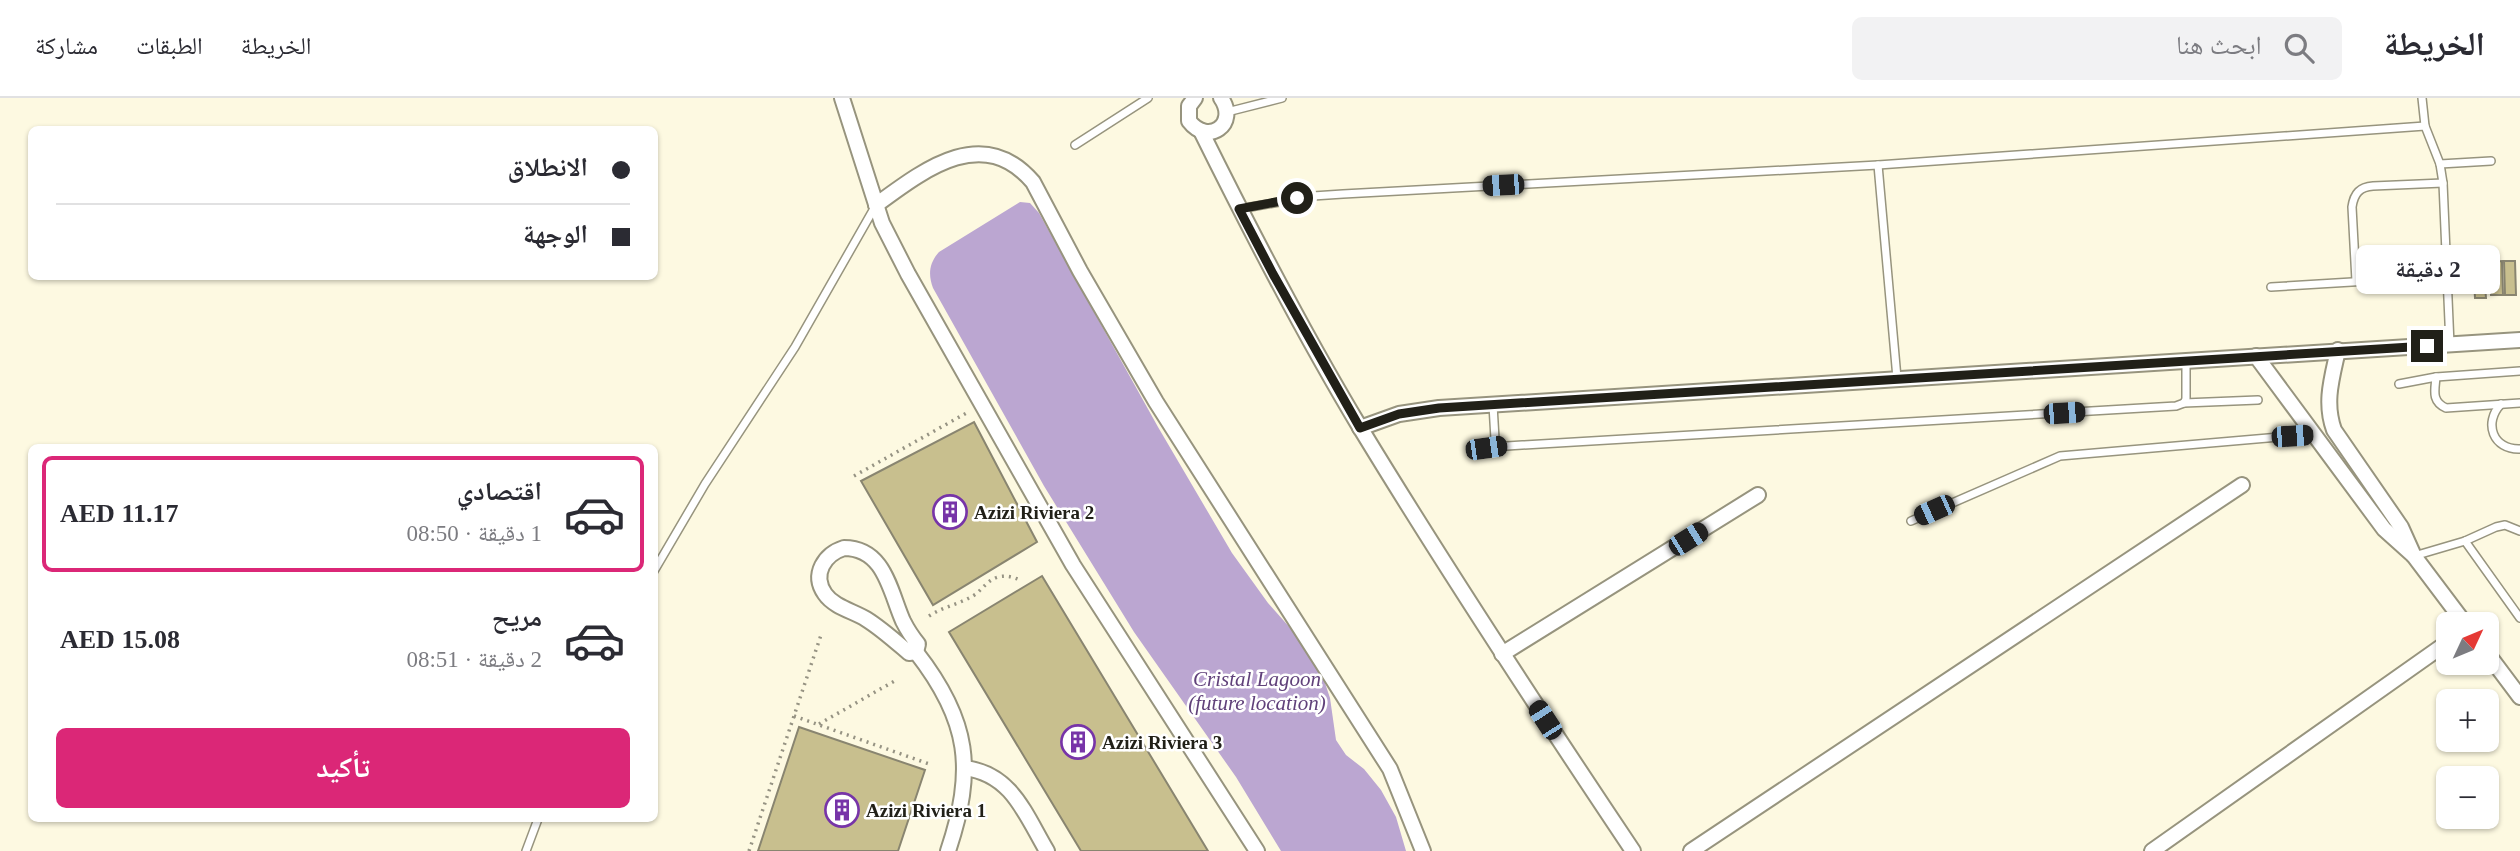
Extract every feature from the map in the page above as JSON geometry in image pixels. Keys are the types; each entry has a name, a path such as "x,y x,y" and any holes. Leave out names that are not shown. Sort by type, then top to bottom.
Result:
{"street":[{"path":"842,98 876,205 895,251 1041,511 1105,618 1257,851"},
{"path":"1195,98 1189,106 1188,114 1194,128 1201,131 1216,131 1226,119 1224,105"},
{"path":"1201,131 1273,274 1360,428 1502,654 1633,851"},
{"path":"876,205 934,166 970,153 1005,159 1026,173 1156,402 1390,769 1423,851"},
{"path":"1360,428 1419,410 2520,340"},
{"path":"2338,350 2328,392 2334,430 2401,527 2414,556 2456,612"},
{"path":"2256,356 2394,540 2414,556"},
{"path":"1691,851 2242,485"},
{"path":"1502,654 1758,495"},
{"path":"845,548 853,548 877,563 888,579 903,621 918,645 916,652 909,653 881,630 825,594 819,578 829,555 845,548"},
{"path":"2152,851 2436,650"},
{"path":"916,652 937,679 954,713 963,749 965,768 962,806 948,851"},
{"path":"2499,669 2520,697"},
{"path":"965,768 992,775 1007,787 1047,851"}],"lane":[{"path":"1075,145 1148,98"},
{"path":"1224,105 1282,98"},
{"path":"2422,98 2425,126 2440,164 2443,183 2450,345"},
{"path":"1239,209 1305,197 1343,194 1878,165 2425,126"},
{"path":"2440,164 2491,161"},
{"path":"1878,165 1897,378"},
{"path":"2356,281 2352,207 2353,198 2358,191 2365,186 2443,183"},
{"path":"658,564 705,484 795,347 876,205"},
{"path":"2271,287 2418,278"},
{"path":"2184,403 2187,394 2186,360"},
{"path":"2399,384 2436,376 2520,371"},
{"path":"2436,376 2434,396 2440,405 2446,408 2520,403"},
{"path":"1471,450 2258,400"},
{"path":"2501,404 2492,416 2491,431 2494,438 2505,447 2520,449"},
{"path":"1493,405 1494,435 1502,446"},
{"path":"1911,521 2060,456 2315,434"},
{"path":"2414,556 2465,541 2505,525 2520,531"},
{"path":"2465,541 2520,618"},
{"path":"526,851 537,822"}],"path":[{"path":"853,476 982,405"},
{"path":"929,617 942,608 972,596 998,577 1020,580"},
{"path":"749,851 822,632"},
{"path":"819,724 898,679"},
{"path":"794,716 932,765"}],"water":[{"name":"Cristal Lagoon (future location)","path":"1020,202 1030,203 1039,213 1158,427 1232,553 1320,668 1330,698 1336,740 1346,755 1364,769 1381,790 1396,817 1406,851 1281,851 1236,777 1134,632 1044,486 933,288 930,278 931,265 939,252"}],"building":[{"path":"2502,261 2503,295 2491,295 2489,262"},
{"path":"2504,261 2515,261 2516,295 2505,295"},
{"path":"2483,262 2486,298 2475,298 2473,263"},
{"name":"Azizi Riviera 2","path":"974,422 1037,542 933,605 861,481"},
{"name":"Azizi Riviera 3","path":"1042,576 1208,851 1081,851 949,632"},
{"name":"Azizi Riviera 1","path":"799,727 925,770 898,851 758,851"}],"place":[{"name":"Azizi Riviera 2","path":"950,512"},
{"name":"Azizi Riviera 3","path":"1078,742"},
{"name":"Azizi Riviera 1","path":"842,810"}],"route":[{"path":"1297,198 1239,209 1360,428 1399,414 1439,408 2427,346"}]}
